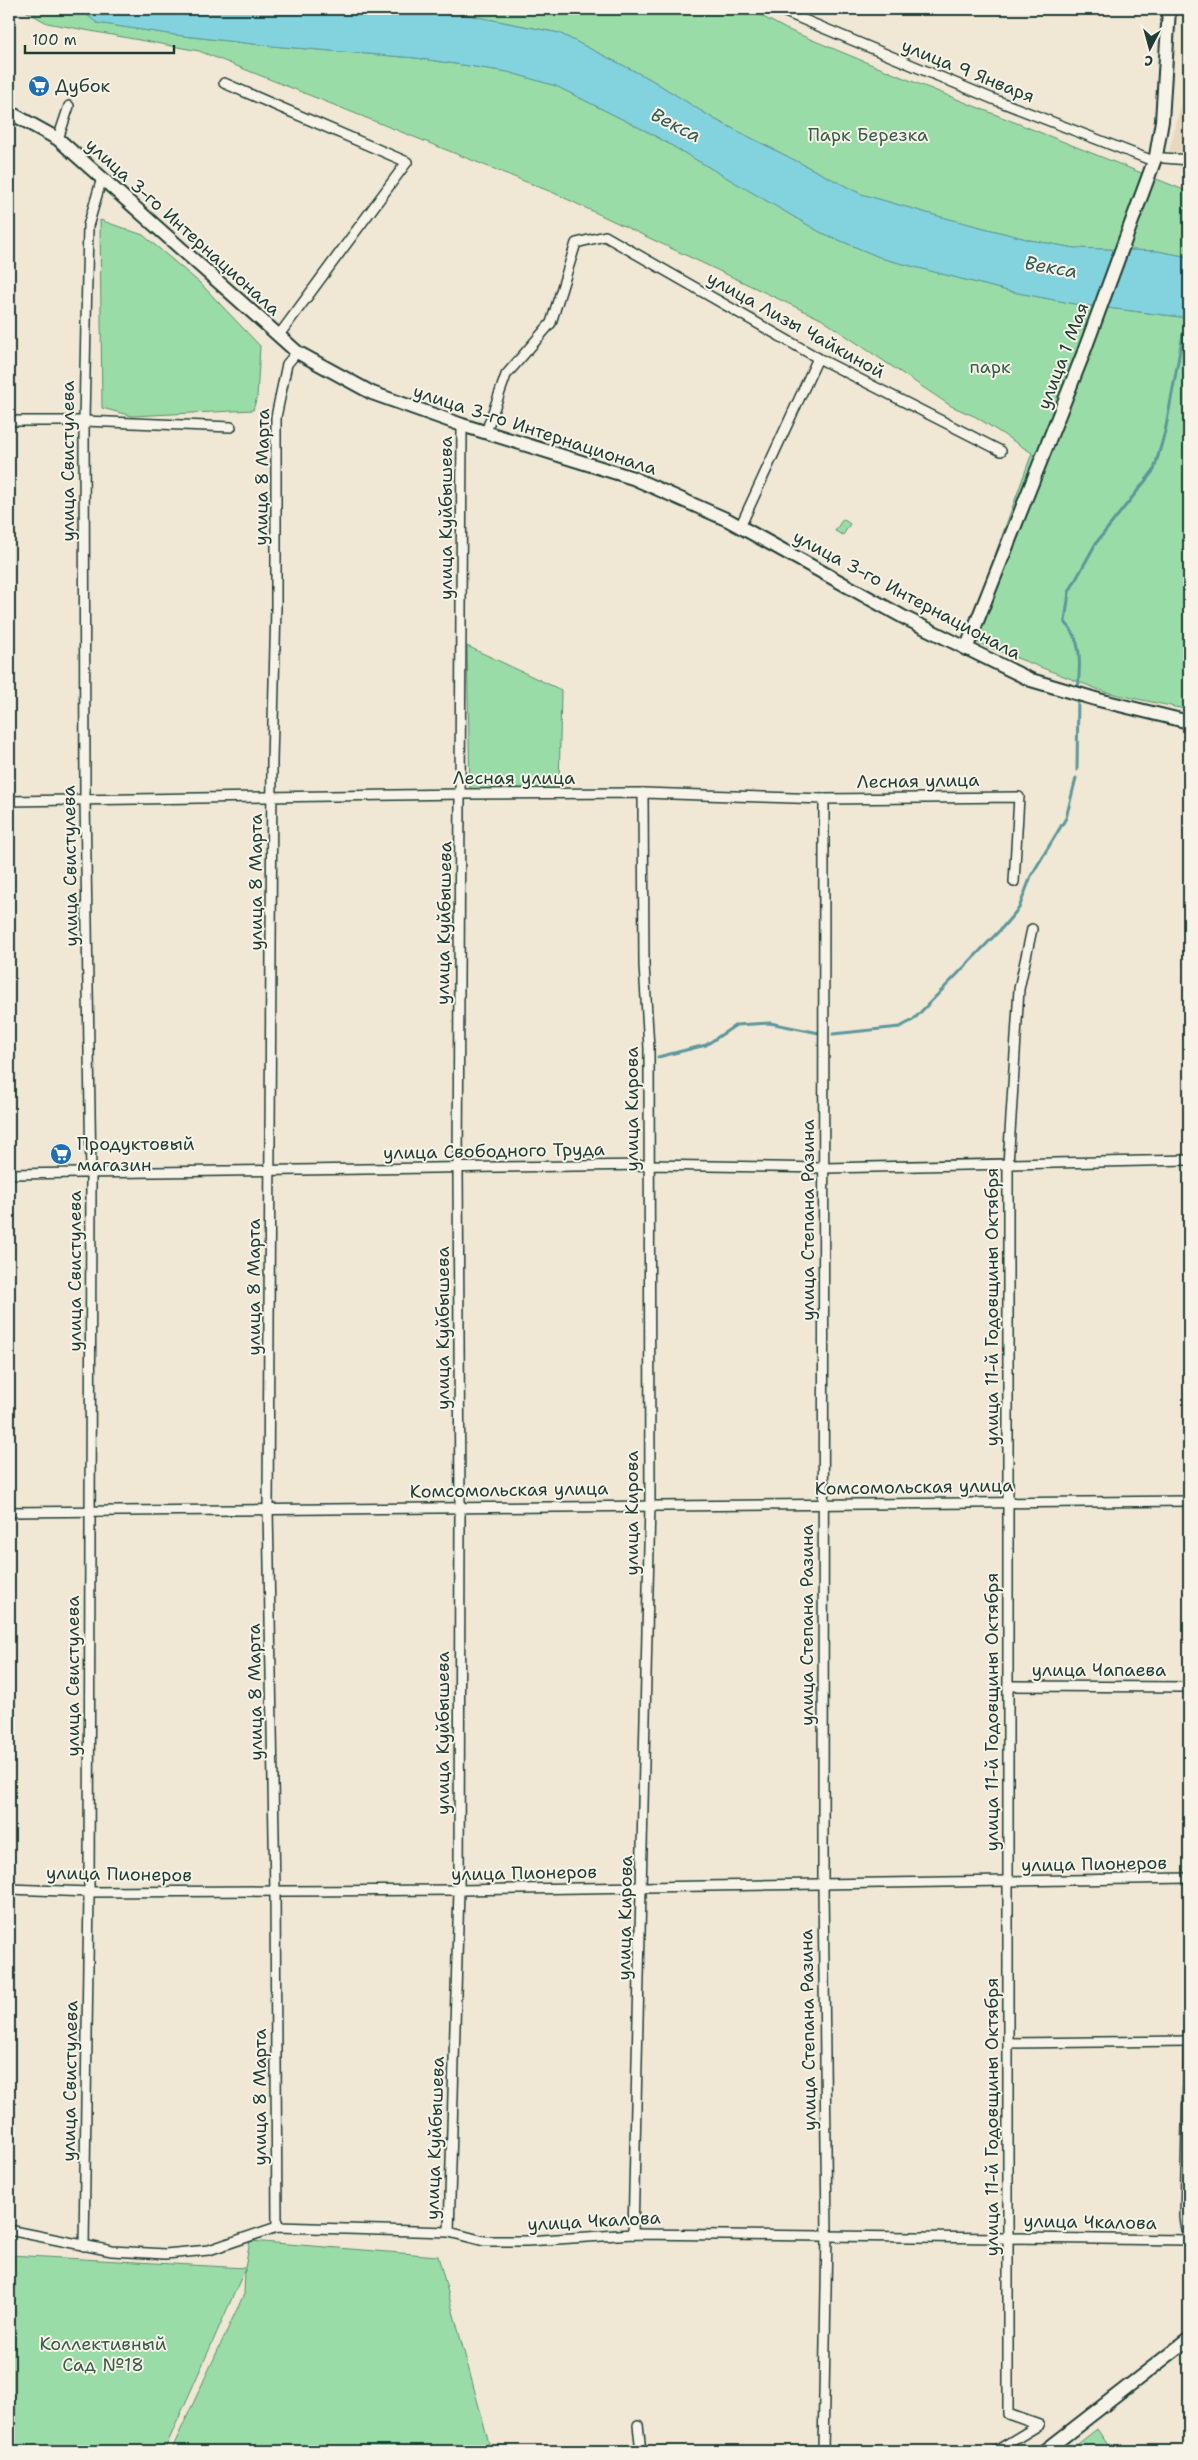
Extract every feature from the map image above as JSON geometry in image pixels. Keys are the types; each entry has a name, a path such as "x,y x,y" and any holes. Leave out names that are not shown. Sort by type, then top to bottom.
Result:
{"main road":[{"name":"улица 1 Мая","path":"966,649 1082,357 1156,156 1162,121 1170,9"},
{"name":"улица 3-го Интернационала","path":"9,112 58,139 297,352 372,393 462,425 633,478 740,527 905,618 1014,672 1054,688 1189,722"},
{"path":"1045,2451 1189,2339"}],"street":[{"name":"улица 9 Января","path":"778,9 958,84 1148,159"},
{"path":"224,83 407,162 279,335"},
{"path":"58,139 69,106"},
{"path":"1164,158 1189,160"},
{"name":"улица Свистулева","path":"84,2246 89,1892 91,1174 85,800 84,421 88,226 102,178"},
{"name":"улица Лизы Чайкиной","path":"486,432 506,375 551,323 576,244 605,236 818,358 1001,451"},
{"name":"улица 8 Марта","path":"277,2227 275,1891 268,1509 276,417 287,364 297,352"},
{"path":"740,527 818,358"},
{"path":"9,421 84,421 231,427"},
{"name":"улица Куйбышева","path":"449,2232 459,1890 460,1507 458,1168 462,794 462,425"},
{"name":"Лесная улица","path":"9,801 462,794 643,794 824,799 1019,797 1014,882"},
{"name":"улица Кирова","path":"633,2234 650,1504 649,1048 644,965 643,794"},
{"name":"улица Степана Разина","path":"824,799 823,1885 827,2235 824,2451"},
{"name":"улица 11-й Годовщины Октября","path":"996,2451 1039,2425 1008,2414 1008,1165 1019,989 1032,929"},
{"name":"улица Свободного Труда","path":"9,1174 648,1165 824,1168 1189,1160"},
{"name":"Комсомольская улица","path":"9,1512 650,1504 823,1505 1189,1501"},
{"name":"улица Чапаева","path":"1008,1686 1189,1687"},
{"name":"улица Пионеров","path":"9,1889 89,1892 459,1890 1189,1878"},
{"path":"1189,2035 1185,2217 1189,2241"},
{"path":"1008,2043 1189,2041"},
{"name":"улица Чкалова","path":"9,2230 112,2251 165,2254 209,2250 277,2227 449,2232 484,2241 527,2241 633,2234 1189,2241"},
{"path":"638,2425 641,2451"}],"shaded area":[{"path":"1189,73 1189,162 1168,155"}],"green space":[{"name":"парк","path":"22,9 80,9 97,23 175,35 271,46 416,58 508,72 556,86 650,133 820,232 884,259 1008,291 1075,304 1189,318 1189,710 1105,692 965,638 1032,453 976,417 951,406 821,319 554,193 199,51 47,23"},
{"name":"Парк Березка","path":"437,9 748,9 786,29 904,78 1189,192 1189,257 1157,251 1075,248 1030,240 861,194 714,119 650,79 559,33"},
{"path":"100,220 143,235 201,284 260,346 257,397 253,410 132,416 102,408"},
{"path":"843,519 850,524 843,535 835,531"},
{"path":"467,646 561,690 559,790 470,790"},
{"name":"Коллективный Сад №18","path":"250,2241 438,2256 491,2451 171,2451 244,2294 245,2269 164,2451 9,2451 9,2255 245,2268"},
{"path":"1097,2429 1112,2451 1069,2451"}],"water":[{"name":"Векса","path":"80,9 437,9 559,33 650,79 714,119 861,194 1030,240 1075,248 1157,251 1189,257 1189,318 1075,304 1008,291 884,259 820,232 650,133 556,86 508,72 416,58 271,46 175,35 97,23"}],"waterway":[{"path":"1078,690 1080,663 1078,645 1071,629 1065,622 1069,592 1096,543 1154,470 1165,432 1183,334 1189,327"},
{"path":"1077,770 1078,696"},
{"path":"833,1034 900,1027 913,1020 1002,928 1019,908 1031,876 1066,818 1076,778"},
{"path":"658,1057 706,1045 736,1025 770,1023 819,1033"}],"place":[{"name":"Дубок","path":"39,86"},
{"name":"Продуктовый магазин","path":"61,1154"}]}
